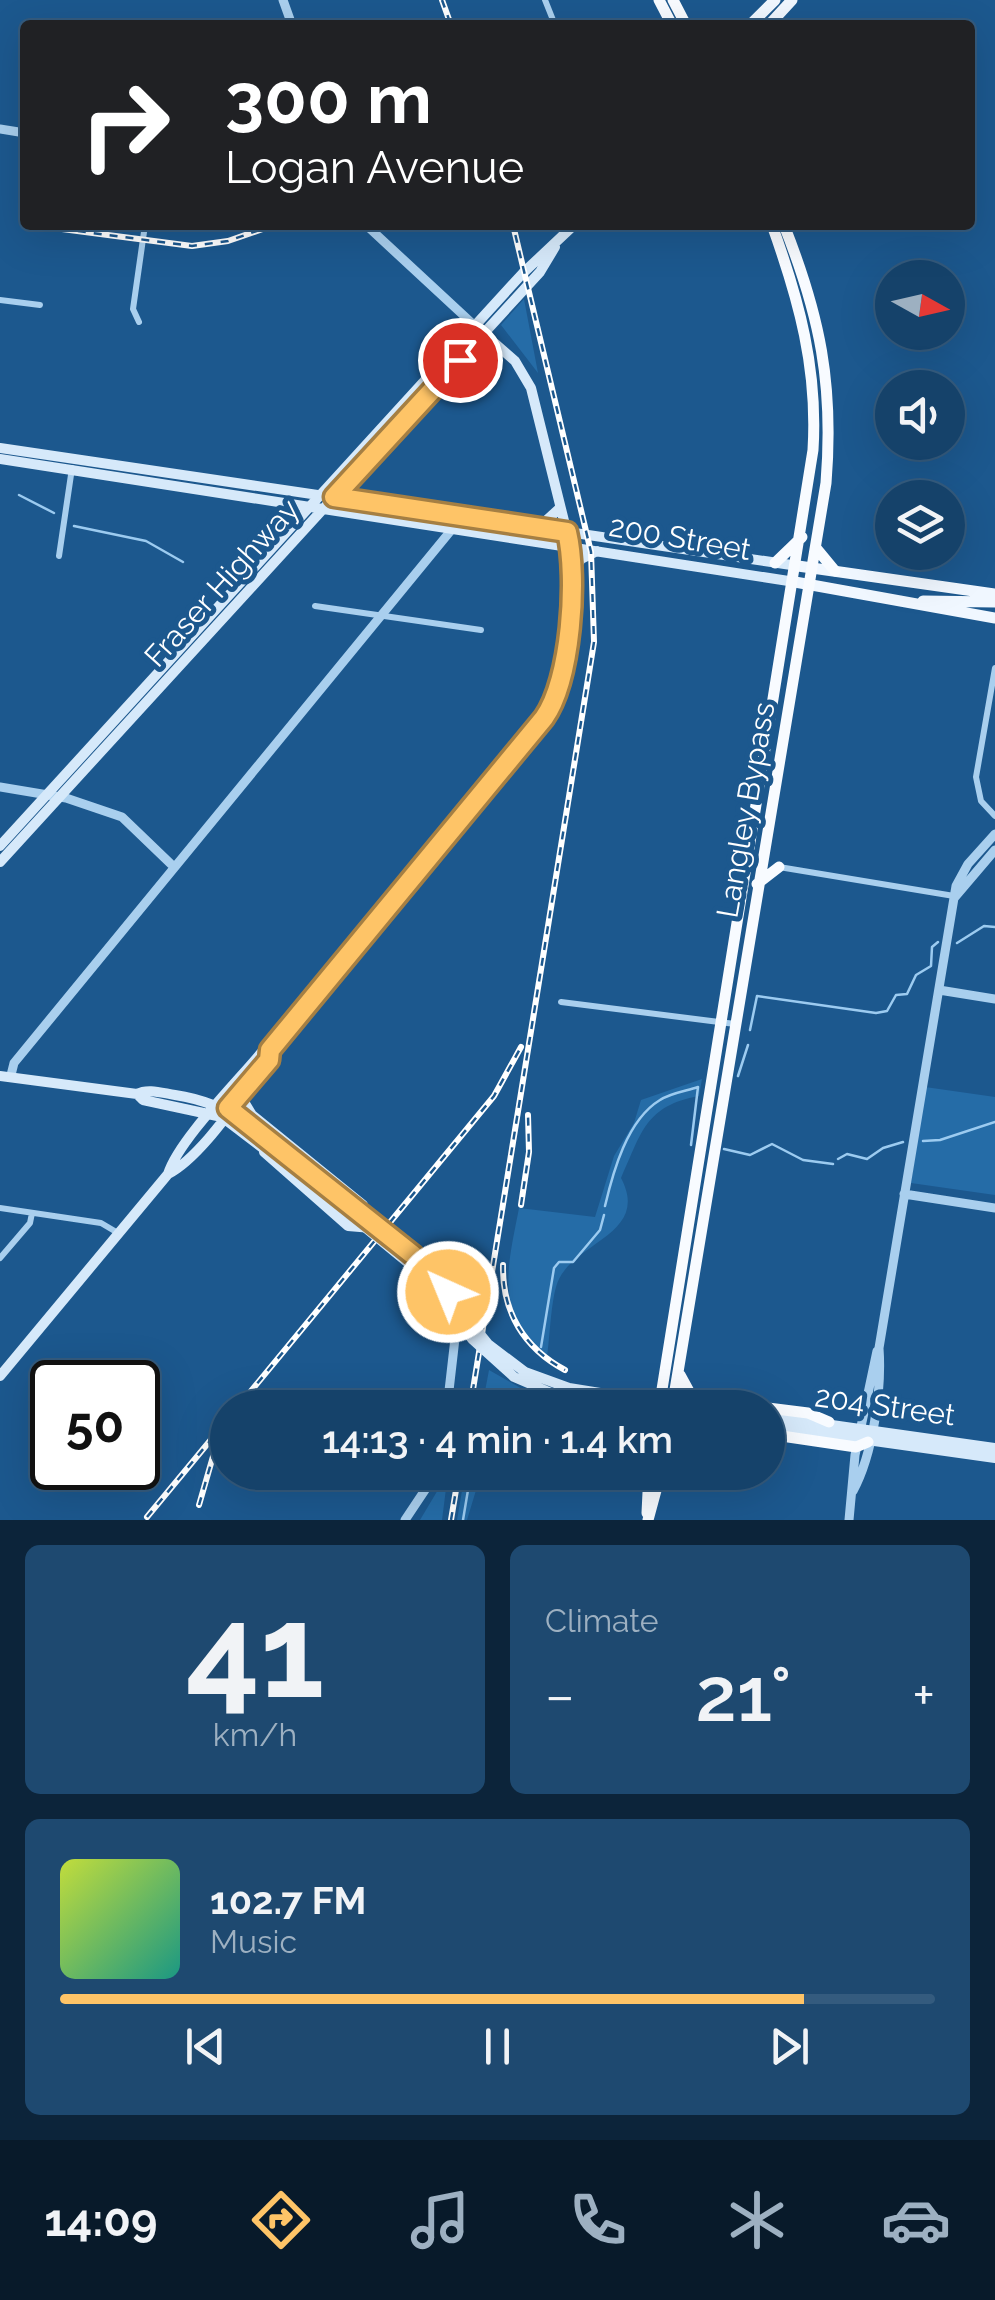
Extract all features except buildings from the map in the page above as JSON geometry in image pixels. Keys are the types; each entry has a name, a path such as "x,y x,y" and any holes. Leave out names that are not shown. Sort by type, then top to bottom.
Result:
{"highway":[{"name":"Langley Bypass","path":"675,1390 814,436 812,362 802,311 774,230"},
{"name":"Langley Bypass","path":"662,1390 813,568 830,422 826,358 811,291 786,230"},
{"path":"775,562 802,538"},
{"path":"816,548 835,571"},
{"path":"751,851 761,862"},
{"path":"757,884 779,867"},
{"path":"678,1370 688,1390"},
{"path":"785,1410 808,1413 828,1422"},
{"path":"785,1435 862,1437"},
{"path":"647,1520 648,1490"},
{"path":"647,1520 656,1490"}],"main road":[{"path":"755,20 776,0"},
{"path":"774,20 792,0"},
{"name":"Fraser Highway","path":"0,862 479,330 496,320 548,262 570,230"},
{"name":"Fraser Highway","path":"323,501 334,497 539,256 556,246"},
{"path":"496,320 497,345"},
{"path":"0,1376 168,1174 180,1168 261,1053 270,1050 549,711 564,668 569,538 532,388 514,360 479,330"},
{"name":"200 Street","path":"0,448 286,502 312,505 323,501"},
{"name":"200 Street","path":"0,459 73,464 569,538 775,562 995,594"},
{"name":"200 Street","path":"334,497 458,522 538,528 596,551 995,618"},
{"path":"286,502 295,523"},
{"name":"Fraser Highway","path":"0,846 312,505"},
{"path":"538,528 560,508"},
{"path":"570,580 581,559 596,551"},
{"path":"909,603 995,602"},
{"path":"168,1174 172,1161 200,1126 240,1094 269,1060 270,1050"},
{"path":"4,1073 137,1094 143,1100 220,1110 348,1207 418,1271 472,1339 514,1377 544,1390"},
{"path":"137,1094 144,1090 220,1110 423,1264 488,1344 524,1372 581,1390"},
{"path":"240,1094 252,1115 363,1205 372,1228 348,1226 268,1158 254,1139"},
{"path":"194,1108 200,1126"},
{"name":"204 Street","path":"785,1418 828,1422 862,1437 995,1458"},
{"name":"204 Street","path":"785,1428 995,1448"}],"street":[{"path":"139,322 133,309 144,230"},
{"path":"371,230 479,330"},
{"path":"0,300 40,305"},
{"path":"59,556 73,464"},
{"path":"4,1073 458,522"},
{"path":"315,606 481,630"},
{"path":"995,668 976,777 981,801 995,816"},
{"path":"0,787 60,797 122,818 174,867"},
{"path":"849,1520 862,1437 880,1366 879,1348 955,896 968,864 995,834"},
{"path":"955,896 995,850"},
{"path":"761,862 955,896"},
{"path":"940,990 995,998"},
{"path":"561,1002 729,1023"},
{"path":"904,1194 995,1208"},
{"path":"0,1208 101,1223 118,1233"},
{"path":"0,1258 30,1223 32,1213"},
{"path":"372,1228 422,1268 452,1305 458,1338 450,1390"},
{"path":"405,1520 425,1490"}],"shaded area":[{"path":"524,299 538,373 501,325"},
{"path":"702,1079 699,1096 667,1107 648,1124 621,1178 627,1197 626,1212 608,1235 568,1266 559,1279 547,1357 518,1324 512,1306 509,1269 519,1208 595,1217 614,1156 634,1123 641,1100"},
{"path":"925,1087 995,1097 995,1195 911,1183"},
{"path":"489,1370 524,1390 485,1390"},
{"path":"438,1490 446,1490 442,1520 420,1520"},
{"path":"462,1490 476,1490 467,1520 457,1520"}],"waterway":[{"path":"19,495 54,513"},
{"path":"74,526 146,541 183,562"},
{"path":"957,943 984,926 995,927"},
{"path":"750,1030 757,996 876,1013 887,1011 896,995 907,994 916,975 931,966 932,947 938,942"},
{"path":"738,1076 748,1045"},
{"path":"605,1206 617,1163 639,1120 664,1098 698,1087 691,1145"},
{"path":"923,1141 940,1140 995,1122"},
{"path":"838,1159 847,1154 867,1159 883,1148 903,1142"},
{"path":"724,1149 750,1155 772,1144 803,1160 833,1164"},
{"path":"541,1347 554,1268 559,1262 573,1262 600,1230 604,1215"},
{"path":"463,1520 468,1490"}],"railway":[{"path":"442,0 449,20"},
{"path":"70,230 192,246 228,241 260,230"},
{"path":"473,1390 594,642 591,552 514,230"},
{"path":"252,1390 494,1096 521,1047"},
{"path":"521,1205 529,1152 528,1115"},
{"path":"503,1265 506,1298 518,1327 538,1351 565,1370"},
{"path":"147,1517 210,1441"},
{"path":"199,1505 210,1467"},
{"path":"451,1520 456,1490"}],"route":[{"path":"448,1292 413,1255 258,1128 228,1108 269,1060 270,1050 544,718 561,684 571,565 567,532 334,497 460,360"}]}
